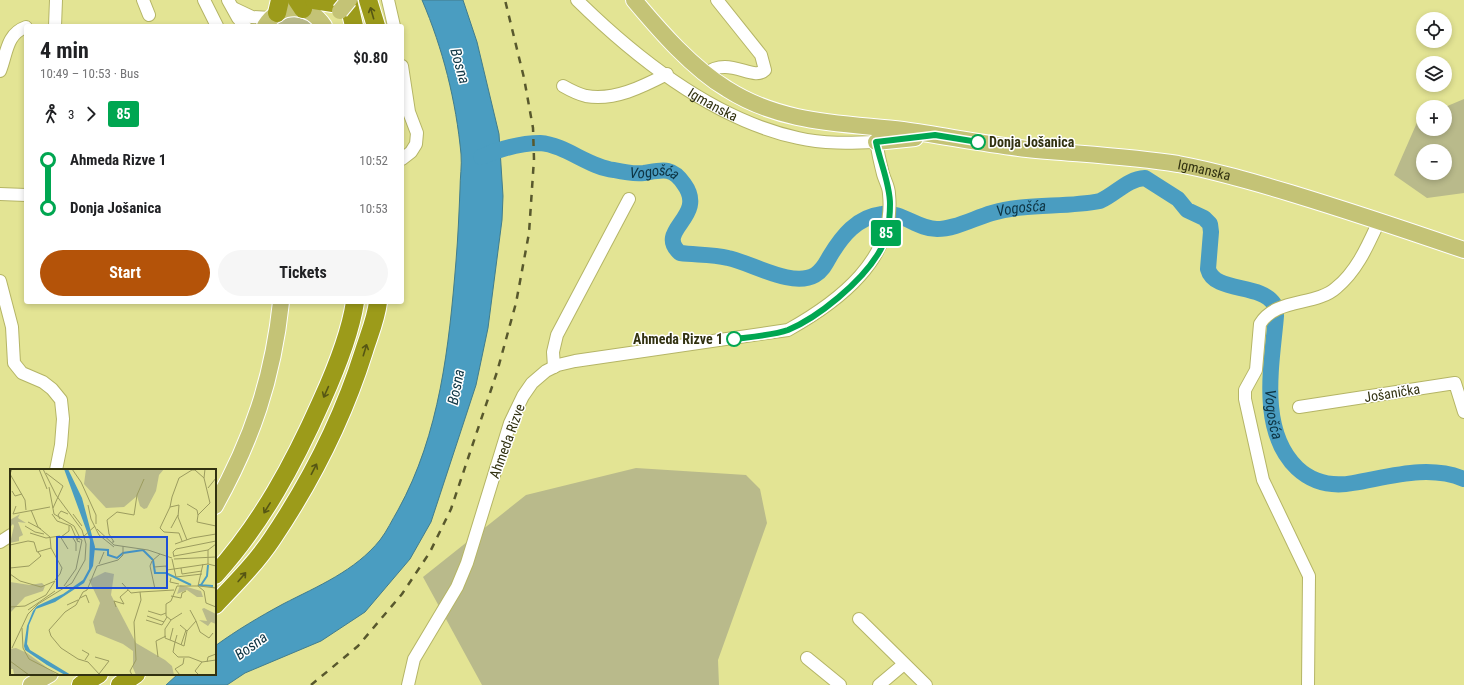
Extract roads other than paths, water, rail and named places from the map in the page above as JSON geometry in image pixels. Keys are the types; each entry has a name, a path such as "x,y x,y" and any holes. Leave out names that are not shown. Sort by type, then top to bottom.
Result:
{"highway":[{"path":"368,0 375,24"},
{"path":"306,5 341,3 353,24"},
{"path":"216,574 267,509 301,448 333,375 353,315 355,304"},
{"path":"216,604 240,580 272,540 309,478 338,420 358,371 377,304"},
{"path":"81,685 97,675"},
{"path":"120,685 135,675"}],"main road":[{"name":"Igmanska","path":"634,0 659,28 705,74 727,90 780,112 877,135 935,135 1029,149 1146,160 1197,168 1253,182 1379,221 1464,250"},
{"path":"333,24 341,3"},
{"path":"273,14 285,9 306,5 323,24"},
{"path":"216,504 237,467 261,404 272,363 281,304"},
{"path":"31,685 48,675"}],"street":[{"path":"55,24 56,0"},
{"path":"143,0 149,15"},
{"path":"204,0 216,24"},
{"path":"388,0 394,24"},
{"name":"Igmanska","path":"577,0 627,46 666,74 723,110 763,128 800,138 826,142 877,135"},
{"path":"705,74 714,67 726,66 750,72 760,73 765,70 761,55 717,0"},
{"path":"230,4 252,17 273,14"},
{"path":"230,4 243,24"},
{"path":"0,71 5,51 14,34 24,28"},
{"path":"563,86 584,96 611,96 649,83 666,74"},
{"path":"404,79 409,112 417,133 416,144 412,152 404,158"},
{"name":"Ahmeda Rizve","path":"408,685 414,659 457,587 467,563 510,423 523,396 532,383 546,371 575,361 749,337 788,330 816,314 861,275 878,254 885,237 889,221 890,204 889,192 879,158 877,135"},
{"path":"0,194 24,195"},
{"path":"554,367 553,352 557,335 629,199"},
{"path":"1308,685 1309,576 1263,480 1245,399 1245,390 1256,370 1260,324 1267,315 1282,307 1312,300 1336,289 1362,258 1379,221"},
{"path":"0,281 12,327 14,363 22,373 43,382 52,389 61,400 63,419 61,445 56,469"},
{"name":"Jošanička","path":"1299,407 1459,382 1464,412"},
{"path":"0,542 10,536"},
{"path":"859,619 926,685"},
{"path":"807,658 840,685"},
{"path":"879,685 904,664"}],"water":[{"name":"Bosna","path":"422,0 463,0 477,42 499,134 503,196 502,220 488,328 476,385 431,522 410,559 365,612 321,641 245,673 227,685 166,685 177,675 216,675 216,645 265,614 335,577 359,561 383,537 412,481 424,451 433,420 446,357 457,252 461,163 459,134 448,76 430,19"}],"waterway":[{"name":"Vogošća","path":"481,157 510,147 540,143 559,148 604,168 633,173 661,170 671,172 680,178 690,195 690,205 673,237 674,245 680,253 728,258 784,277 795,279 806,278 818,273 845,235 858,223 873,216 882,214 896,215 923,226 944,229 1005,210 1100,201 1127,184 1145,178 1178,199 1187,210 1204,218 1210,224 1211,232 1208,269 1212,277 1219,282 1259,293 1268,297 1275,305 1276,316 1270,396 1272,416 1277,435 1285,453 1297,468 1309,477 1323,483 1330,484 1353,483 1394,475 1423,472 1437,472 1464,479"}],"railway":[{"path":"311,685 358,646 402,594 430,552 451,509 497,372 516,303 529,233 534,159 533,128 524,78 505,0"}],"place":[{"name":"Donja Jošanica","path":"978,142"},
{"name":"Ahmeda Rizve 1","path":"734,339"}]}
